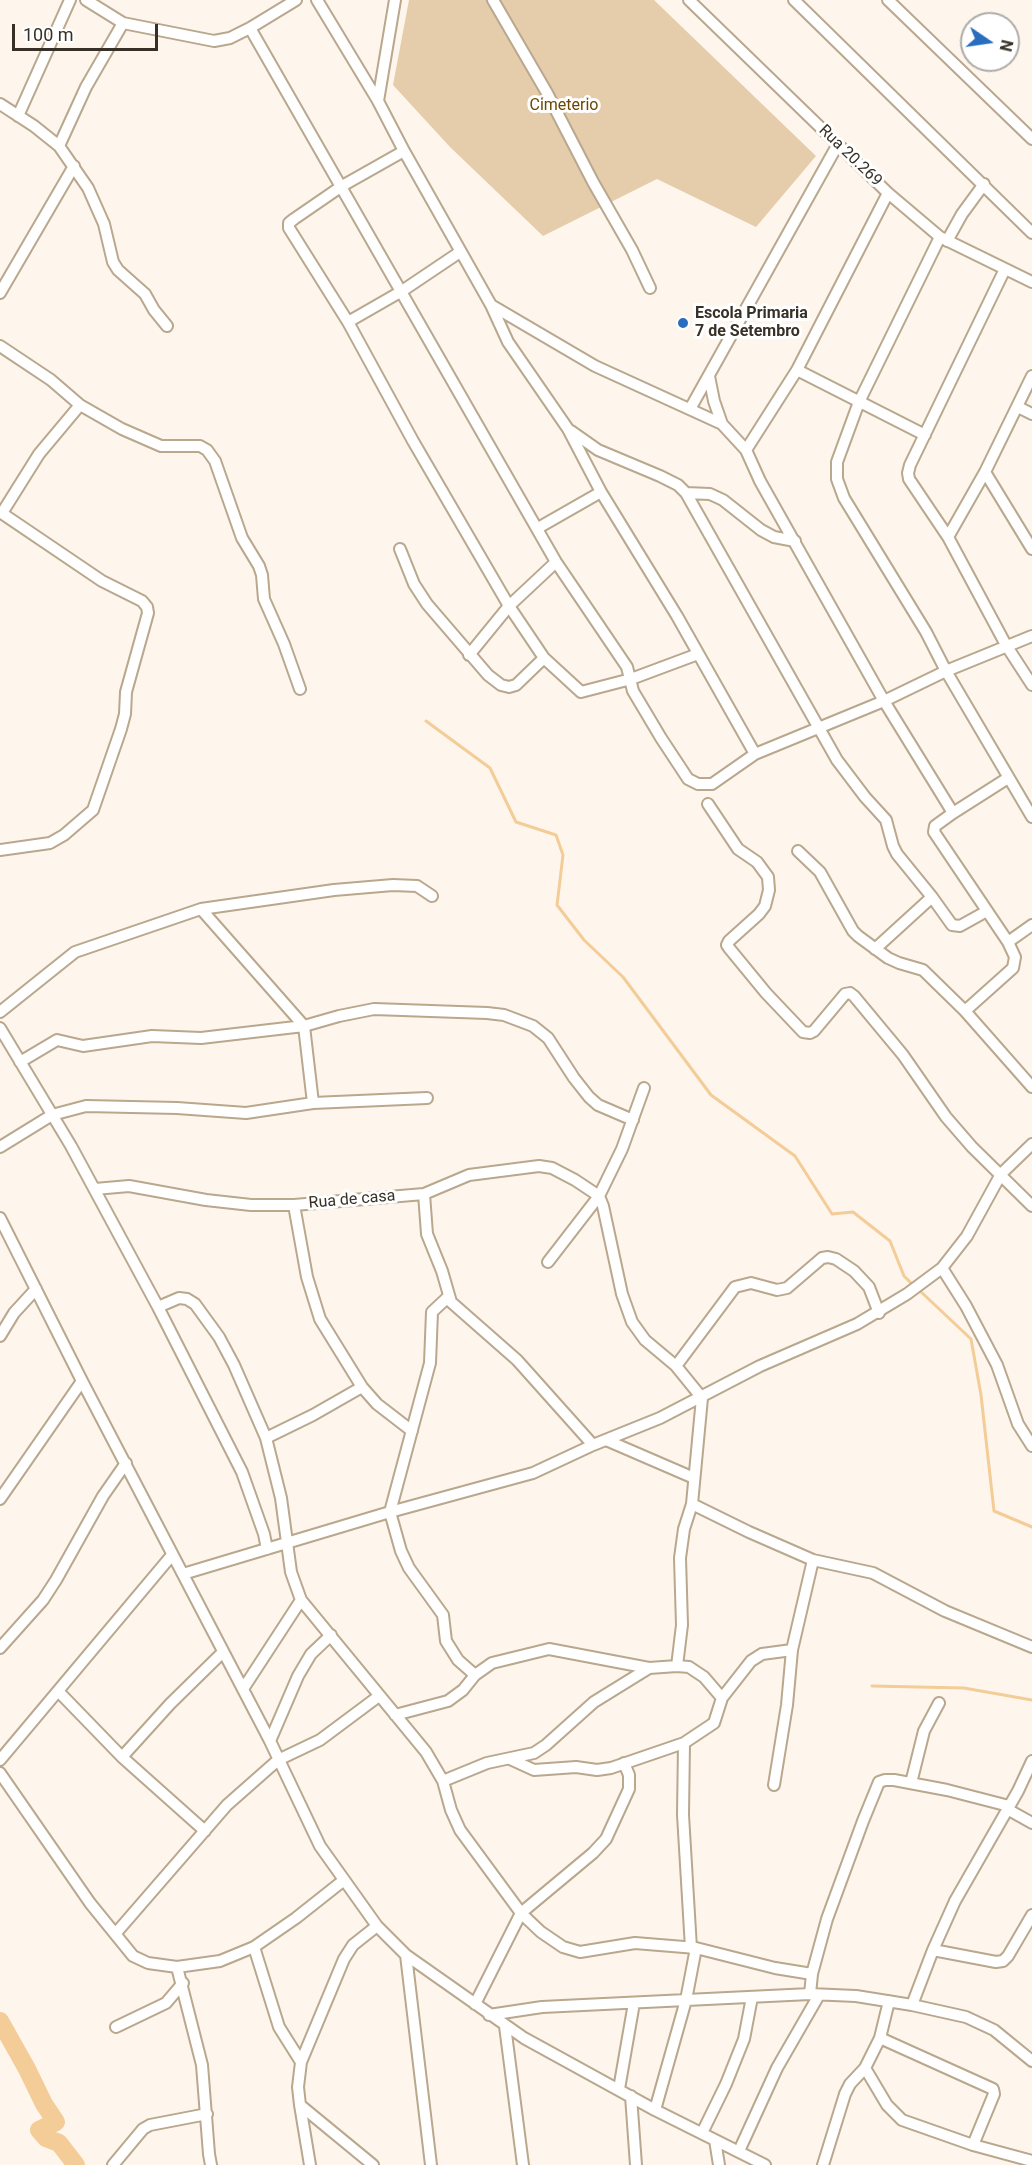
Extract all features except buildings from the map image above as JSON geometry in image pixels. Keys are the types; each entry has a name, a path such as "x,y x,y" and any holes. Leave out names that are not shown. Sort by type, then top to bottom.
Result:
{"street":[{"path":"18,116 70,0"},
{"path":"86,0 123,23 214,41 230,38 296,0"},
{"path":"317,0 378,100 404,151 491,305 508,342 568,429 601,492 755,754"},
{"path":"378,100 395,0"},
{"path":"493,0 547,93 593,182 632,250 650,288"},
{"name":"Rua 20.269","path":"689,0 888,193 944,239 1032,282"},
{"path":"794,0 1032,232"},
{"path":"888,0 1032,138"},
{"path":"59,146 86,87 123,23"},
{"path":"250,28 556,562 627,667 632,679 633,691 660,738 688,779 698,784 712,784 755,754 884,701 1006,645 1032,636"},
{"path":"0,120 3,106 59,146 88,188 104,224 113,262 118,270 145,294 167,326"},
{"path":"690,409 838,144"},
{"path":"404,151 342,186 294,219 289,223 289,228 348,322 419,451 509,606 544,658 581,692 632,679 698,654"},
{"path":"0,293 74,166"},
{"path":"984,184 944,239 859,402 837,462 837,479 844,498 926,632 946,671 1032,817"},
{"path":"746,450 797,370 888,193"},
{"path":"348,322 402,291 460,252"},
{"path":"1005,269 910,465 909,478 948,537 1006,645 1032,686"},
{"path":"491,305 595,366 722,424 746,450 760,481 884,701 953,813"},
{"path":"0,346 51,380 80,405 122,429 161,447 200,446 215,461 242,538 259,566 264,599 300,688"},
{"path":"797,370 925,435"},
{"path":"709,376 722,424"},
{"path":"948,537 985,472 1032,376"},
{"path":"0,850 50,843 64,835 93,810 121,729 125,714 126,692 148,614 147,607 142,601 102,581 1,513 39,454 80,405"},
{"path":"1018,407 1032,414"},
{"path":"568,429 598,450 660,476 678,485 686,493 736,585 837,759 865,797 886,819 897,854 952,924 960,926 987,910"},
{"path":"985,472 1032,549"},
{"path":"538,528 601,492"},
{"path":"686,493 710,494 723,500 761,530 774,537 795,541"},
{"path":"400,549 414,584 427,604 469,655 501,685 509,687 516,685 544,658"},
{"path":"469,655 509,606 556,562"},
{"path":"965,1011 1013,968 1015,957 1008,942 934,832 934,826 1008,778"},
{"path":"708,804 738,849 757,862 768,877 769,890 765,906 729,941 727,945 729,948 766,993 803,1032 810,1034 814,1031 845,994 850,993 854,996 903,1055 946,1117 972,1147 1032,1206"},
{"path":"798,851 820,872 853,931 875,949 899,963 923,970 965,1011 1032,1087"},
{"path":"0,1012 75,952 201,909 255,900 393,885 417,886 432,896"},
{"path":"875,949 932,897"},
{"path":"201,909 304,1026 313,1103"},
{"path":"1008,942 1032,925"},
{"path":"20,1062 57,1040 83,1046 152,1036 201,1038 304,1026 374,1009 504,1015 533,1026 548,1038 574,1078 598,1105 633,1120"},
{"path":"0,1028 95,1189 158,1307 242,1472 267,1549"},
{"path":"548,1262 599,1196 622,1149 644,1088"},
{"path":"0,1147 52,1115 86,1106 177,1108 246,1113 313,1103 427,1098"},
{"path":"183,1574 390,1512 533,1473 592,1445 660,1418 760,1366 833,1335 879,1312 942,1268 967,1236 1001,1174 1032,1144"},
{"name":"Rua de casa","path":"95,1189 136,1187 206,1200 251,1205 294,1205 424,1194 469,1175 539,1166 552,1168 599,1196"},
{"path":"424,1194 427,1234 442,1271 448,1298 517,1360 592,1445"},
{"path":"599,1196 622,1294 632,1322 645,1340 676,1366 702,1398 692,1504 684,1529 680,1558 682,1625 676,1666"},
{"path":"294,1205 307,1277 320,1318 362,1387 377,1404 412,1431"},
{"path":"0,1218 82,1381 270,1741 320,1846 377,1926 406,1955 524,2038 656,2110 765,2165"},
{"path":"676,1366 735,1287 751,1283 777,1290 787,1288 822,1258 836,1259 854,1271 869,1287 879,1312"},
{"path":"942,1268 966,1306 997,1365 1018,1424 1032,1446"},
{"path":"0,1336 14,1313 36,1289"},
{"path":"158,1307 180,1298 187,1299 195,1304 219,1338 234,1365 266,1438 281,1497 291,1572 301,1600 426,1752 442,1781 460,1830 521,1913 541,1932 563,1947 580,1952 635,1943 694,1948 775,1968 812,1974"},
{"path":"448,1298 432,1312 430,1363 390,1512 401,1551 409,1568 443,1615 446,1641 458,1660 475,1675"},
{"path":"0,1499 82,1381"},
{"path":"266,1438 362,1387"},
{"path":"606,1440 694,1478"},
{"path":"0,1648 43,1600 103,1496 126,1463"},
{"path":"692,1504 813,1560 873,1573 945,1611 1032,1647"},
{"path":"0,1760 172,1555"},
{"path":"774,1785 787,1705 792,1650 813,1560"},
{"path":"243,1689 301,1600"},
{"path":"270,1741 298,1676 311,1654 331,1635"},
{"path":"395,1715 448,1701 463,1690 475,1675 492,1663 549,1649 649,1668 689,1667 704,1677 722,1698"},
{"path":"510,1759 534,1770 576,1767 597,1770 684,1743 714,1723 722,1698 751,1661 762,1654 792,1650"},
{"path":"122,1757 170,1704 224,1652"},
{"path":"442,1781 487,1763 534,1753 546,1746 594,1702 649,1668"},
{"path":"58,1691 122,1757 205,1831"},
{"path":"116,1934 227,1805 278,1760 320,1740 380,1695"},
{"path":"911,1784 924,1731 939,1703"},
{"path":"656,2110 686,2000 694,1948 683,1815 684,1743"},
{"path":"912,2005 955,1901 1032,1761"},
{"path":"475,2004 521,1913 593,1853 606,1839 629,1789 629,1774 624,1763"},
{"path":"0,1773 90,1903 133,1956 148,1963 177,1967 220,1960 254,1947 296,1918 344,1880"},
{"path":"738,2151 814,1995 812,1974 827,1919 879,1782 885,1780 911,1784 1008,1808 1032,1823"},
{"path":"933,1950 996,1962 1003,1961 1032,1915"},
{"path":"310,2165 298,2087 301,2062 344,1959 353,1945 377,1926"},
{"path":"254,1947 279,2027 301,2062"},
{"path":"406,1955 431,2165"},
{"path":"177,1967 183,1983 202,2065 211,2165"},
{"path":"116,2027 166,2003 183,1983"},
{"path":"489,2015 542,2007 752,1997 856,1996 912,2005 966,2018 994,2030 1030,2053"},
{"path":"702,2133 726,2084 744,2039 752,1997"},
{"path":"823,2165 845,2094 850,2084 865,2068 880,2038 889,2001"},
{"path":"619,2089 634,2003"},
{"path":"505,2026 523,2165"},
{"path":"880,2038 993,2089 994,2094 973,2145"},
{"path":"865,2068 887,2105 902,2120 973,2145 1032,2161"},
{"path":"631,2096 636,2165"},
{"path":"300,2104 373,2165"},
{"path":"113,2165 143,2129 150,2125 207,2114"},
{"path":"715,2140 719,2165"}],"green space":[{"name":"Cimeterio","path":"409,0 654,0 816,156 756,227 657,179 543,236 450,147 393,85"}],"waterway":[{"path":"426,721 490,768 516,822 556,835 563,855 557,905 584,940 623,977 711,1095 795,1156 832,1214 853,1212 890,1241 904,1276 914,1286"},
{"path":"919,1290 971,1339 981,1395 994,1511 1032,1527"},
{"path":"872,1686 964,1688 1032,1700"},
{"path":"0,2021 56,2122 39,2130 46,2138 59,2143 76,2165"}],"place":[{"name":"Escola Primaria 7 de Setembro","path":"683,323"}]}
